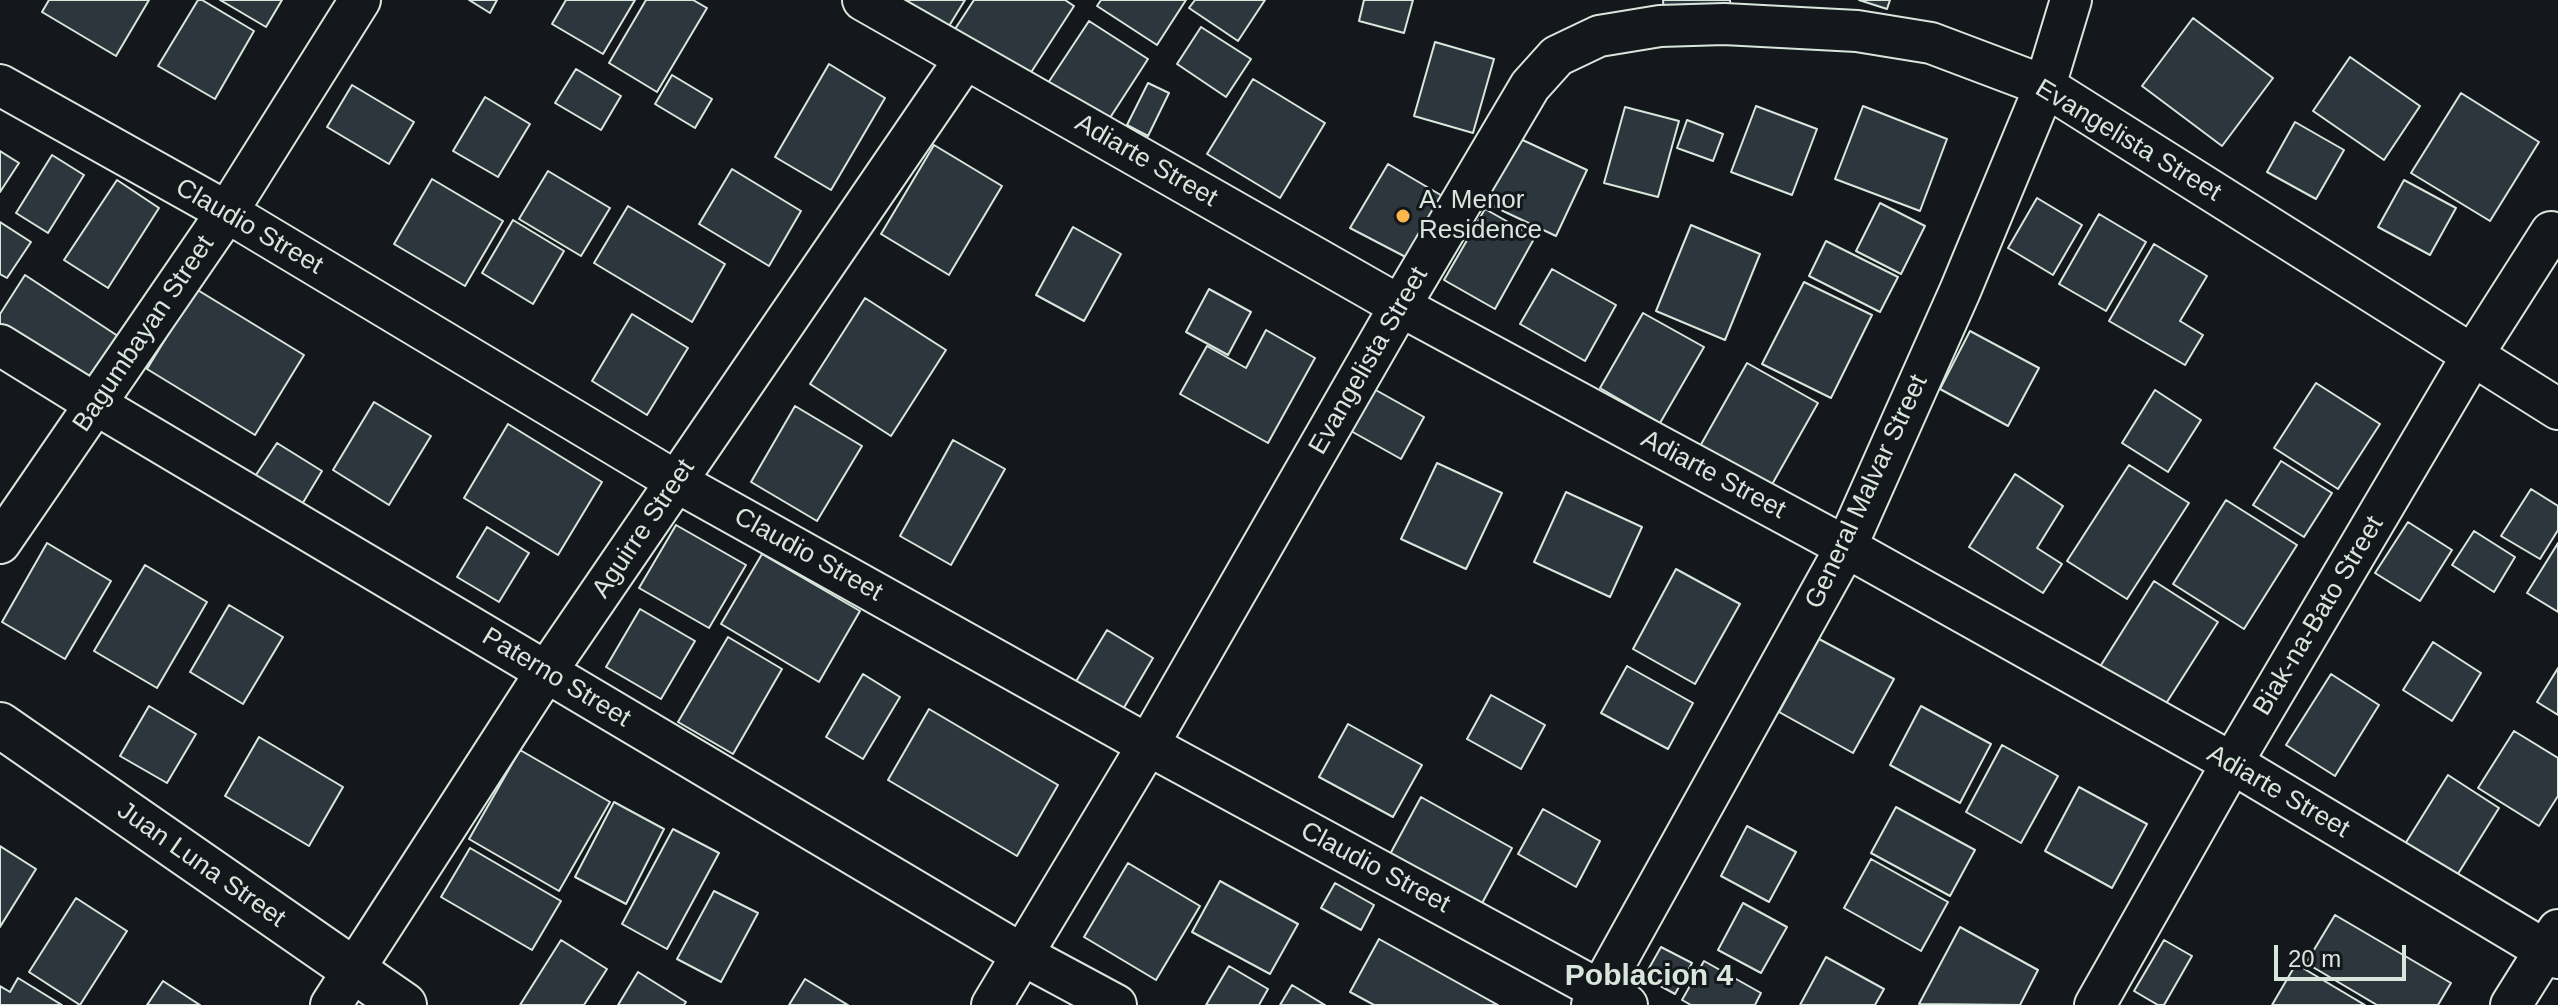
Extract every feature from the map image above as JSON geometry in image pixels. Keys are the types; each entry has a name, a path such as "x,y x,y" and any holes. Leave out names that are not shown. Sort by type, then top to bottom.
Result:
{"street":[{"name":"Bagumbayan Street","path":"0,543 227,212 360,0"},
{"name":"Adiarte Street","path":"863,0 1400,306 1846,547 2554,946"},
{"name":"General Malvar Street","path":"1607,1000 1846,547 1960,291 2045,86 2071,0"},
{"name":"Evangelista Street","path":"992,1005 1148,745 1530,86 1557,56 1599,36 1660,26 1724,24 1857,31 1931,43 2045,86 2558,409"},
{"name":"Aguirre Street","path":"342,988 546,672 965,59"},
{"name":"Claudio Street","path":"0,85 227,212 677,482 1607,1000"},
{"name":"Biak-na-Bato Street","path":"2095,1005 2232,763 2472,356 2551,232"},
{"name":"Paterno Street","path":"0,345 1023,955 1116,1005"},
{"name":"Juan Luna Street","path":"0,725 342,988 404,1005"},
{"path":"2511,1005 2554,946"}],"building":[{"path":"49,0 149,0 116,56 42,12"},
{"path":"198,0 254,31 215,99 158,66"},
{"path":"220,0 282,0 266,27"},
{"path":"469,0 497,0 490,13"},
{"path":"566,0 635,0 603,54 552,24"},
{"path":"646,0 693,0 707,8 657,92 609,63"},
{"path":"899,0 965,0 946,31"},
{"path":"974,0 1065,0 1074,6 1028,77 955,29"},
{"path":"1101,0 1186,0 1157,45 1097,6"},
{"path":"1195,0 1265,0 1238,41 1189,8"},
{"path":"1364,0 1413,0 1404,33 1359,21"},
{"path":"1663,0 1730,0 1731,10 1664,15"},
{"path":"1859,0 1890,0 1887,9"},
{"path":"2193,18 2273,78 2222,146 2142,86"},
{"path":"1089,21 1148,59 1106,124 1046,86"},
{"path":"1201,27 1251,59 1226,97 1177,64"},
{"path":"1435,42 1494,59 1473,133 1414,116"},
{"path":"2350,57 2420,106 2384,160 2313,111"},
{"path":"829,64 885,98 831,190 775,157"},
{"path":"576,69 621,96 601,130 555,103"},
{"path":"672,75 712,99 695,128 655,104"},
{"path":"1253,79 1325,123 1280,198 1207,154"},
{"path":"1148,83 1169,93 1148,136 1127,125"},
{"path":"352,85 414,122 389,164 327,127"},
{"path":"2461,93 2539,142 2490,221 2411,173"},
{"path":"485,97 530,124 498,177 453,151"},
{"path":"1756,106 1817,129 1792,195 1731,172"},
{"path":"1863,106 1947,139 1920,211 1835,179"},
{"path":"1625,107 1679,121 1658,197 1604,183"},
{"path":"1687,120 1723,134 1713,161 1677,148"},
{"path":"2295,122 2344,150 2316,199 2267,172"},
{"path":"1514,136 1587,170 1556,236 1484,202"},
{"path":"934,145 1002,186 949,275 881,234"},
{"path":"0,151 19,163 0,192"},
{"path":"52,155 84,175 48,233 16,213"},
{"name":"A. Menor Residence","path":"1388,164 1456,204 1421,265 1350,228"},
{"path":"732,169 801,211 769,266 699,224"},
{"path":"548,171 610,208 581,256 519,219"},
{"path":"432,179 503,221 465,286 394,244"},
{"path":"117,180 159,208 108,288 64,260"},
{"path":"2404,180 2456,208 2430,255 2378,227"},
{"path":"2037,198 2082,225 2053,275 2008,248"},
{"path":"1880,203 1925,226 1901,274 1856,251"},
{"path":"628,206 725,264 692,322 594,263"},
{"path":"1485,209 1535,237 1495,309 1444,280"},
{"path":"2099,214 2146,242 2106,311 2059,284"},
{"path":"513,220 564,251 533,304 482,273"},
{"path":"0,222 31,242 7,278 0,274"},
{"path":"1691,225 1760,254 1725,340 1656,311"},
{"path":"1073,227 1121,254 1084,321 1036,295"},
{"path":"1826,241 1898,277 1880,312 1809,276"},
{"path":"2154,244 2207,276 2180,321 2203,335 2185,365 2109,321"},
{"path":"1552,269 1616,305 1585,361 1520,324"},
{"path":"25,275 127,342 95,392 0,331 0,314"},
{"path":"1804,282 1872,315 1831,398 1762,364"},
{"path":"196,289 304,355 255,435 147,369"},
{"path":"1209,289 1251,312 1228,355 1186,332"},
{"path":"865,298 946,350 891,436 810,384"},
{"path":"1643,313 1704,347 1660,423 1600,388"},
{"path":"632,314 688,348 647,415 592,381"},
{"path":"1266,330 1315,358 1268,443 1180,394 1207,346 1246,368"},
{"path":"1970,331 2039,368 2008,426 1940,389"},
{"path":"1747,363 1818,403 1770,488 1699,448"},
{"path":"2316,383 2380,424 2338,489 2274,448"},
{"path":"1365,384 1424,417 1401,459 1342,426"},
{"path":"2155,390 2201,420 2168,472 2122,443"},
{"path":"374,402 431,436 389,505 333,470"},
{"path":"795,406 862,446 817,521 751,482"},
{"path":"508,424 602,482 558,555 464,498"},
{"path":"953,440 1005,469 951,565 900,536"},
{"path":"277,443 322,471 301,506 254,478"},
{"path":"2281,461 2332,493 2304,537 2253,505"},
{"path":"1437,463 1502,493 1466,569 1401,539"},
{"path":"2129,465 2189,503 2127,599 2067,561"},
{"path":"2015,474 2063,506 2037,548 2062,564 2043,593 1969,547"},
{"path":"2531,489 2558,506 2558,530 2540,559 2501,536"},
{"path":"1566,492 1642,527 1610,597 1534,562"},
{"path":"2226,500 2297,545 2244,629 2173,584"},
{"path":"2408,522 2452,550 2420,601 2375,573"},
{"path":"676,525 746,565 709,628 639,588"},
{"path":"487,527 529,553 499,602 457,577"},
{"path":"2474,531 2515,557 2494,592 2452,565"},
{"path":"47,543 111,581 65,659 2,622"},
{"path":"2558,543 2558,612 2527,593"},
{"path":"762,554 860,611 819,682 721,624"},
{"path":"145,565 207,602 157,688 94,651"},
{"path":"1676,569 1740,604 1695,684 1633,649"},
{"path":"2154,581 2218,622 2160,713 2096,673"},
{"path":"229,605 283,637 243,704 190,672"},
{"path":"640,609 695,641 661,699 606,667"},
{"path":"1107,630 1153,658 1122,711 1075,683"},
{"path":"728,637 782,669 733,754 678,722"},
{"path":"1819,639 1894,679 1853,753 1779,712"},
{"path":"2433,642 2481,673 2452,721 2403,690"},
{"path":"1627,666 1693,703 1668,749 1601,713"},
{"path":"2558,668 2558,715 2537,702"},
{"path":"863,674 900,697 863,759 826,737"},
{"path":"2331,674 2379,705 2335,776 2286,745"},
{"path":"1491,695 1545,725 1521,769 1467,739"},
{"path":"149,706 196,734 167,783 120,756"},
{"path":"1921,706 1991,744 1960,803 1890,765"},
{"path":"929,709 1058,785 1017,856 888,780"},
{"path":"1348,724 1422,765 1393,817 1319,777"},
{"path":"2514,731 2558,758 2558,796 2539,826 2478,788"},
{"path":"259,737 343,787 309,846 225,796"},
{"path":"2002,745 2058,776 2021,843 1966,812"},
{"path":"520,750 610,802 559,891 469,839"},
{"path":"2448,775 2499,808 2456,877 2405,844"},
{"path":"2079,787 2147,824 2112,888 2045,851"},
{"path":"1421,797 1512,848 1480,907 1389,856"},
{"path":"614,802 664,829 626,904 575,877"},
{"path":"1896,807 1975,850 1950,896 1871,853"},
{"path":"1543,809 1600,841 1576,887 1518,854"},
{"path":"1747,826 1796,852 1769,902 1721,876"},
{"path":"673,829 719,853 667,949 622,924"},
{"path":"0,846 36,869 0,927"},
{"path":"470,848 561,901 532,950 441,897"},
{"path":"1871,859 1948,902 1921,951 1844,908"},
{"path":"1128,863 1200,906 1156,980 1084,937"},
{"path":"1220,881 1298,924 1270,974 1192,932"},
{"path":"1335,883 1374,905 1361,930 1321,908"},
{"path":"714,891 758,913 721,982 677,959"},
{"path":"76,898 127,931 80,1005 29,972"},
{"path":"1743,903 1787,927 1761,973 1718,950"},
{"path":"2335,915 2451,983 2438,1005 2377,1005 2306,963"},
{"path":"1960,927 2038,970 2020,1005 1919,1004"},
{"path":"1379,939 1498,1005 1374,1005 1350,992"},
{"path":"561,940 607,969 584,1005 520,1005"},
{"path":"2164,940 2192,956 2164,1005 2158,1005 2134,991"},
{"path":"1661,947 1692,963 1675,994 1644,977"},
{"path":"1826,957 1884,989 1875,1005 1800,1005"},
{"path":"1704,961 1761,993 1755,1005 1691,1005 1682,1000"},
{"path":"2296,964 2365,1005 2272,1005"},
{"path":"1229,966 1268,989 1259,1005 1206,1005"},
{"path":"638,972 686,1002 684,1005 618,1005"},
{"path":"18,978 62,1005 0,1005 0,986 10,992"},
{"path":"805,979 848,1005 789,1005"},
{"path":"163,981 200,1005 147,1005"},
{"path":"1292,985 1325,1005 1280,1005"}],"place":[{"name":"A. Menor Residence","path":"1403,216"}],"district":[{"name":"Poblacion 4","path":"1649,977"}]}
